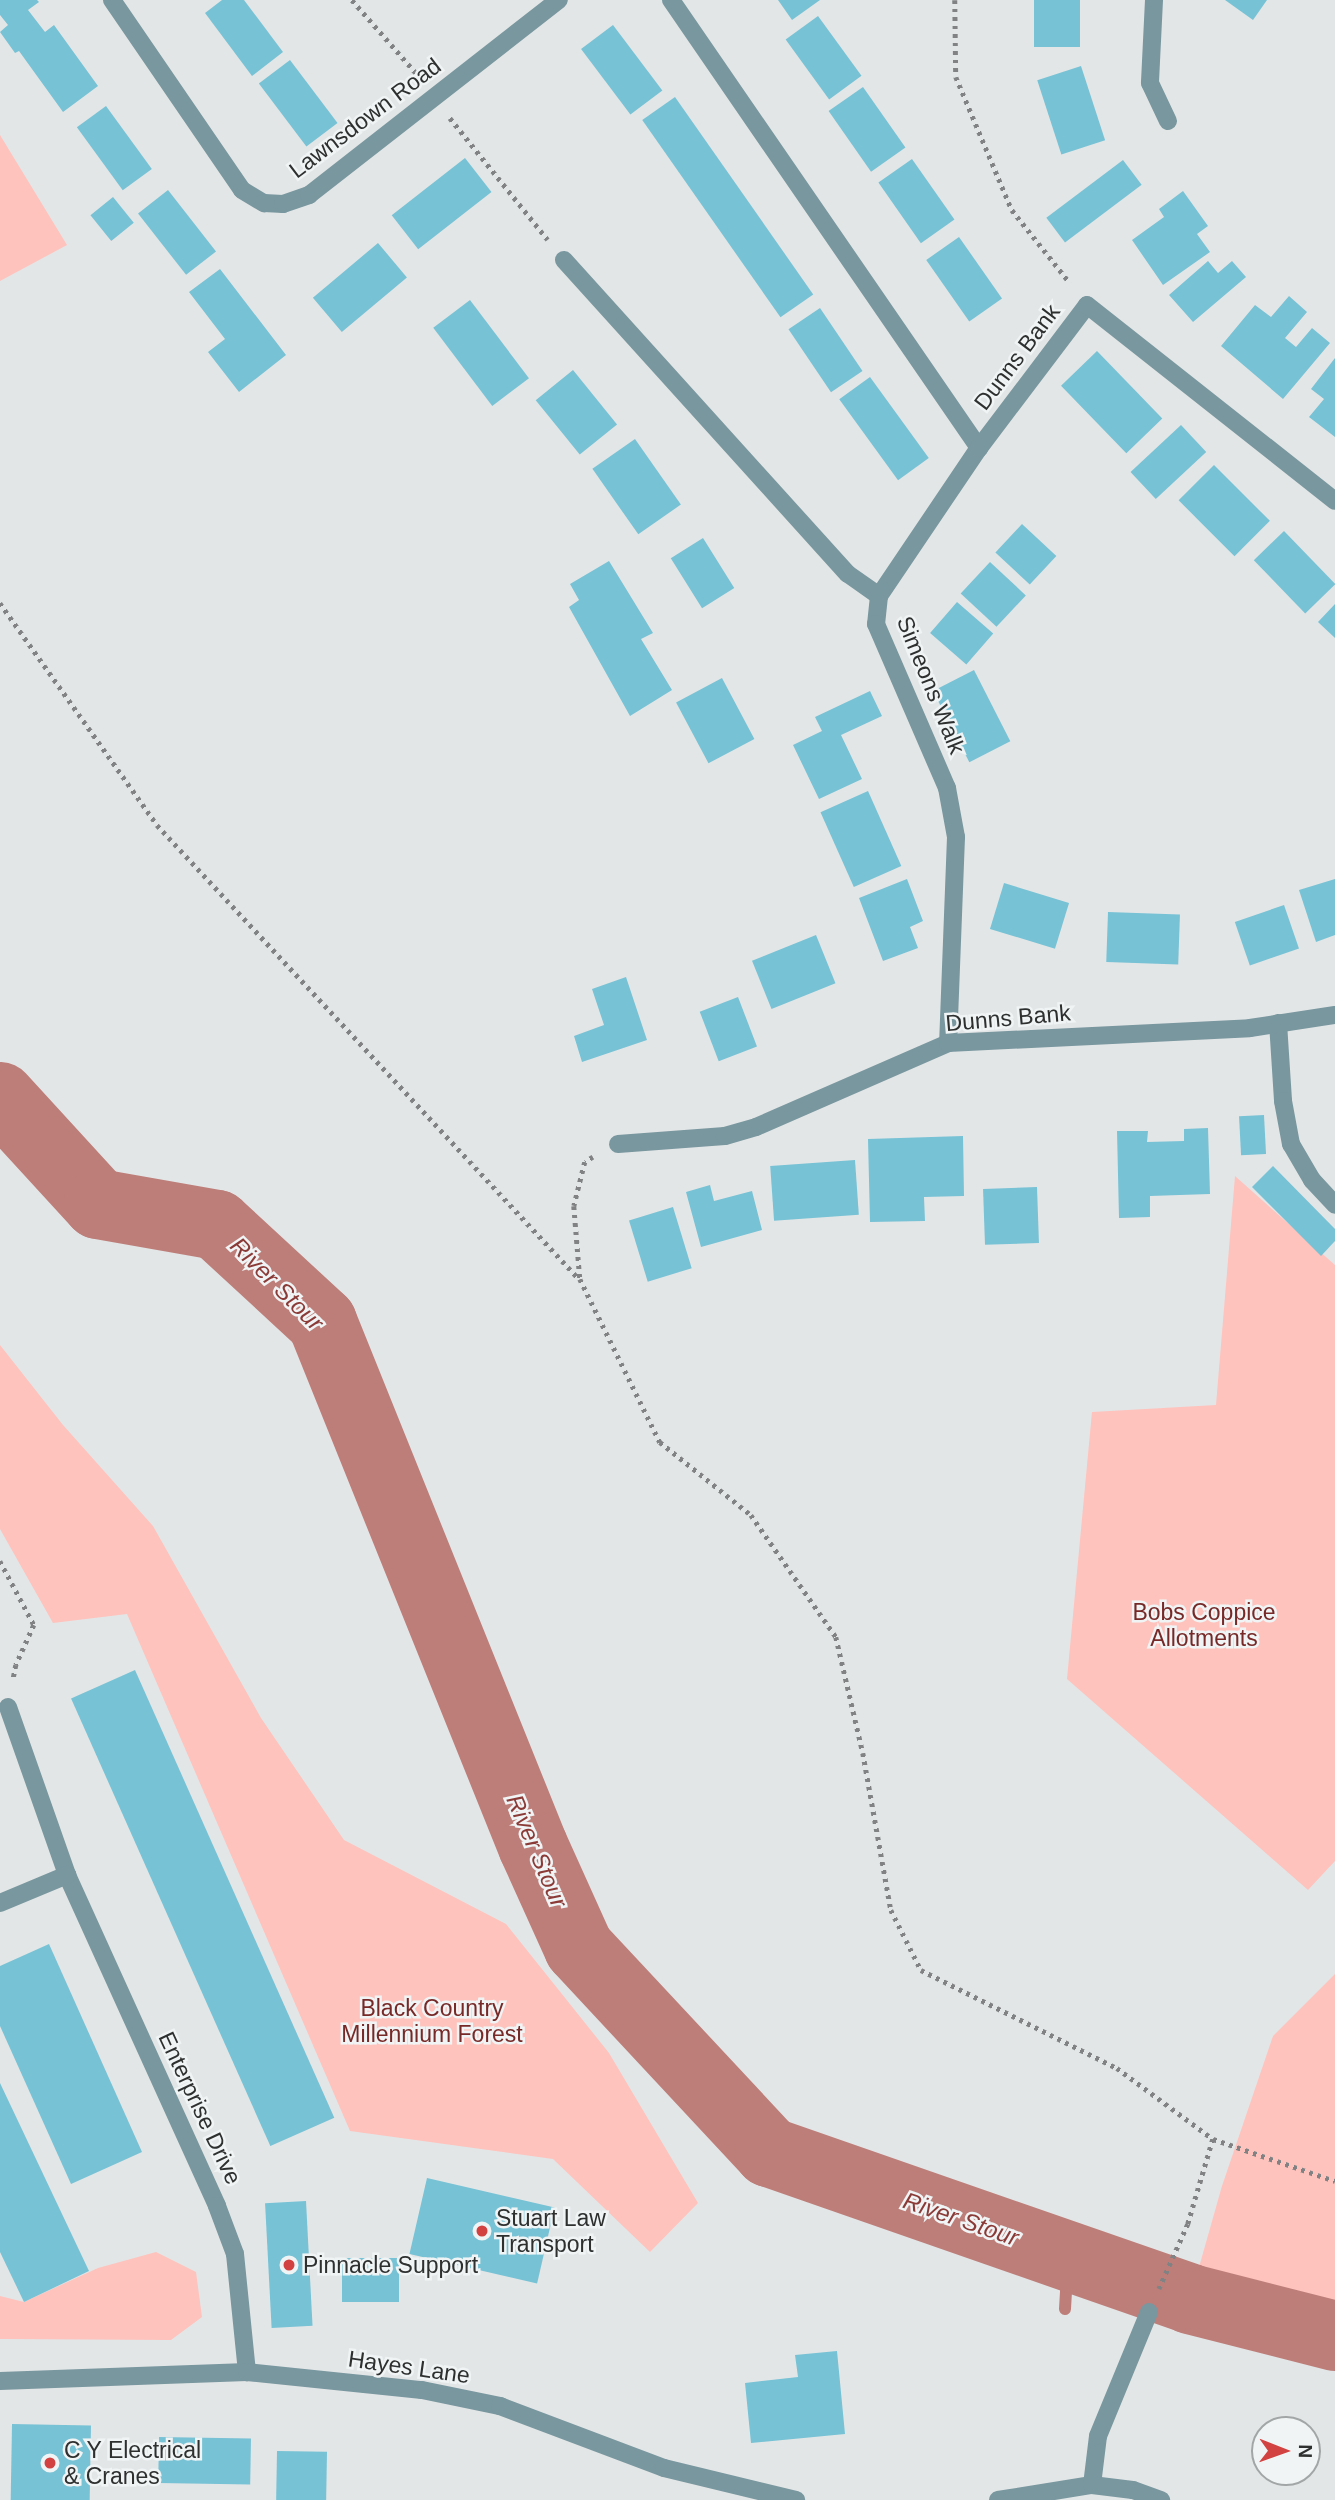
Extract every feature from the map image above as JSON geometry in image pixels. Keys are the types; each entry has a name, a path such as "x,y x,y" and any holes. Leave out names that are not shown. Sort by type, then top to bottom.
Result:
{"street":[{"name":"Lawnsdown Road","path":"112,0 242,190 264,203 283,204 309,195 559,0"},
{"path":"671,0 979,448"},
{"path":"1154,0 1150,83 1168,121"},
{"name":"Simeons Walk","path":"564,260 848,574 879,596 876,624 947,788 956,837 948,1043"},
{"name":"Dunns Bank","path":"879,596 979,448 1087,305 1335,501"},
{"name":"Dunns Bank","path":"618,1143 725,1136 756,1128 948,1043 1250,1028 1335,1015"},
{"path":"1278,1023 1283,1101 1291,1144 1312,1180 1335,1205"},
{"name":"Enterprise Drive","path":"8,1707 67,1875 217,2206 234,2254 247,2372"},
{"path":"0,1903 67,1875"},
{"path":"1092,2485 1098,2436 1149,2312"},
{"name":"Hayes Lane","path":"0,2381 247,2372 422,2390 500,2406 664,2468 796,2500"},
{"path":"998,2500 1092,2485 1133,2490 1161,2500"}],"path":[{"path":"352,0 417,73 564,260"},
{"path":"955,0 956,77 1012,209 1087,305"},
{"path":"0,603 157,825 580,1279 660,1442 751,1515 836,1637 863,1753 891,1910 920,1970 1117,2068 1213,2139 1335,2181"},
{"path":"580,1279 574,1206 585,1162 618,1143"},
{"path":"0,1561 34,1625 16,1665 8,1707"},
{"path":"1149,2312 1188,2224 1213,2139"}],"green space":[{"path":"0,135 67,245 0,281"},
{"name":"Bobs Coppice Allotments","path":"1235,1176 1335,1265 1335,1861 1308,1890 1067,1679 1092,1412 1216,1405"},
{"name":"Black Country Millennium Forest","path":"0,1345 63,1425 153,1526 261,1718 344,1840 506,1924 609,2053 698,2203 650,2252 553,2159 350,2131 127,1614 53,1623 0,1529"},
{"path":"1335,1974 1335,2336 1190,2299 1222,2186 1273,2036"},
{"path":"156,2252 196,2272 202,2317 171,2340 0,2339 0,2296 24,2302 98,2268"}],"building":[{"path":"0,0 37,0 39,2 28,10 45,32 54,25 98,86 63,112 19,51 15,53 0,32 8,25 0,15"},
{"path":"222,0 244,0 283,52 252,76 205,13"},
{"path":"778,0 820,0 792,20"},
{"path":"1034,0 1080,0 1080,47 1034,47"},
{"path":"1225,0 1267,0 1253,20"},
{"path":"818,16 861,76 829,99 786,40"},
{"path":"613,25 662,90 630,115 581,49"},
{"path":"290,60 338,123 306,147 259,83"},
{"path":"1081,66 1105,140 1061,154 1037,80"},
{"path":"863,87 905,148 871,172 829,111"},
{"path":"675,97 813,294 780,317 642,120"},
{"path":"106,106 152,169 123,190 77,127"},
{"path":"465,158 491,192 418,249 392,215"},
{"path":"912,159 954,220 921,243 878,183"},
{"path":"1123,160 1142,185 1065,243 1046,218"},
{"path":"168,190 216,251 186,275 138,213"},
{"path":"1183,191 1208,226 1197,234 1210,252 1163,285 1132,240 1164,217 1159,209"},
{"path":"113,197 134,223 111,241 90,215"},
{"path":"959,237 1002,298 969,321 926,260"},
{"path":"378,243 407,277 342,332 313,298"},
{"path":"1208,261 1218,273 1232,261 1246,277 1193,322 1169,295"},
{"path":"220,269 286,355 239,392 208,352 225,339 189,292"},
{"path":"1289,296 1307,312 1285,338 1296,347 1312,328 1330,343 1283,399 1221,346 1255,305 1271,317"},
{"path":"470,300 529,378 492,406 433,328"},
{"path":"820,308 862,371 831,392 788,329"},
{"path":"1097,351 1162,419 1126,453 1061,386"},
{"path":"1335,358 1335,437 1309,417 1324,399 1311,389"},
{"path":"573,370 617,424 580,455 536,400"},
{"path":"870,377 929,458 898,480 839,399"},
{"path":"1181,425 1206,452 1156,499 1131,472"},
{"path":"635,439 681,505 638,534 592,469"},
{"path":"1214,465 1270,521 1235,556 1179,500"},
{"path":"1022,524 1056,556 1030,585 995,553"},
{"path":"1284,531 1335,584 1305,613 1254,560"},
{"path":"703,538 734,588 702,608 671,558"},
{"path":"609,561 653,633 641,639 672,690 630,716 569,607 579,600 570,584"},
{"path":"990,562 1026,595 997,627 961,593"},
{"path":"957,602 993,633 966,664 930,633"},
{"path":"1335,604 1335,638 1318,622"},
{"path":"974,670 1010,741 969,762 933,691"},
{"path":"722,678 754,739 708,763 676,702"},
{"path":"870,691 882,716 841,735 862,779 819,799 793,745 822,731 815,717"},
{"path":"868,791 901,866 854,887 820,812"},
{"path":"907,879 923,921 910,927 918,948 883,961 859,898"},
{"path":"1335,879 1335,935 1316,942 1299,890"},
{"path":"1004,883 1069,903 1055,949 990,929"},
{"path":"1284,905 1299,948 1250,965 1235,922"},
{"path":"1108,912 1180,915 1178,964 1106,962"},
{"path":"816,935 835,983 772,1009 752,961"},
{"path":"626,977 647,1040 582,1062 574,1036 604,1025 592,989"},
{"path":"738,997 757,1046 719,1061 700,1012"},
{"path":"1264,1115 1266,1154 1241,1155 1239,1116"},
{"path":"1208,1128 1210,1194 1150,1196 1150,1217 1119,1218 1117,1131 1148,1131 1147,1142 1184,1141 1184,1129"},
{"path":"963,1136 964,1196 924,1197 925,1221 870,1222 868,1139"},
{"path":"855,1160 859,1215 774,1221 770,1166"},
{"path":"1273,1166 1335,1229 1335,1241 1321,1256 1252,1187"},
{"path":"710,1185 714,1201 752,1191 762,1230 701,1247 686,1192"},
{"path":"1037,1187 1039,1243 985,1245 983,1189"},
{"path":"673,1207 692,1268 648,1282 629,1220"},
{"path":"135,1670 334,2118 270,2146 71,1698"},
{"path":"49,1944 142,2152 71,2184 0,2026 0,1966"},
{"path":"0,2083 89,2271 24,2302 0,2252"},
{"name":"Stuart Law Transport","path":"427,2178 555,2207 537,2283 409,2254"},
{"name":"Pinnacle Support","path":"306,2201 313,2326 272,2328 265,2203"},
{"path":"342,2258 399,2258 399,2302 342,2302"},
{"path":"837,2351 845,2434 751,2443 745,2383 798,2377 795,2355"},
{"name":"C Y Electrical & Cranes","path":"12,2424 91,2425 90,2500 11,2500"},
{"path":"159,2437 251,2439 250,2485 158,2483"},
{"path":"277,2451 327,2452 326,2500 276,2500"}],"waterway":[{"name":"River Stour","path":"0,1097 98,1204 217,1225 322,1322 533,1846 579,1948 769,2152 1190,2299 1335,2336"},
{"path":"1065,2309 1068,2257"}],"place":[{"name":"Stuart Law Transport","path":"482,2231"},
{"name":"Pinnacle Support","path":"289,2265"},
{"name":"C Y Electrical & Cranes","path":"50,2463"}]}
